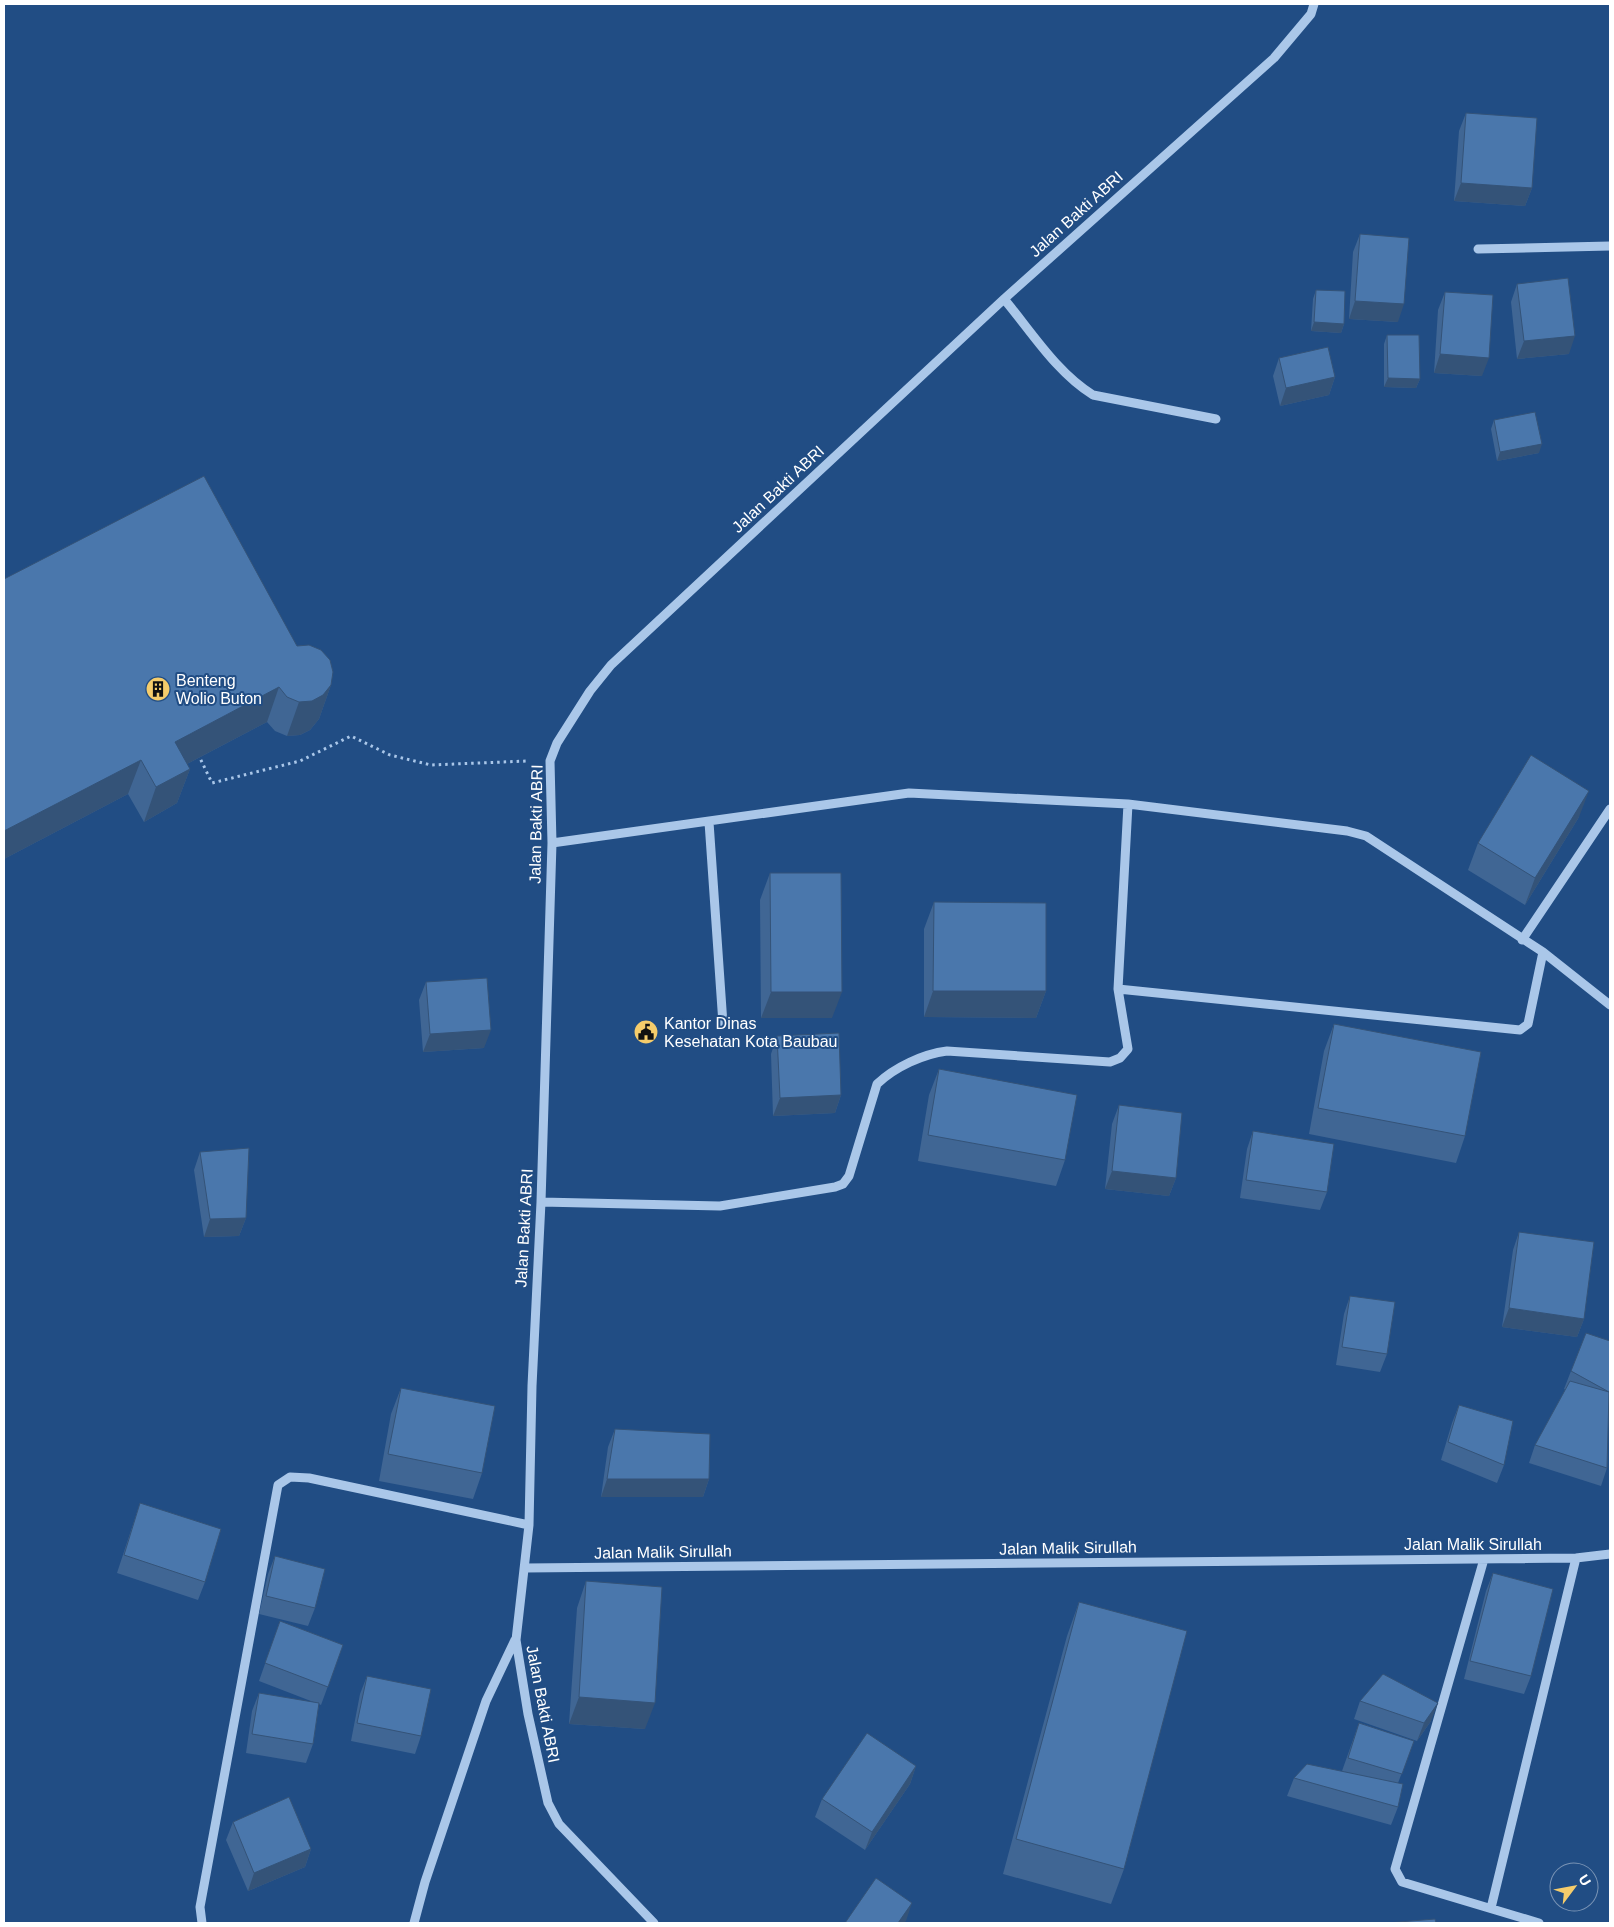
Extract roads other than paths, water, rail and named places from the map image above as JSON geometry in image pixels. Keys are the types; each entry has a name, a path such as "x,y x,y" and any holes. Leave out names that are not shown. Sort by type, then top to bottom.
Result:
{"street":[{"name":"Jalan Bakti ABRI","path":"654,1923 559,1824 548,1803 528,1714 516,1640 529,1525 532,1386 541,1202 552,843 550,761 556,744 590,691 612,665 1004,299 1274,58 1311,14 1314,4"},
{"path":"1478,249 1610,246"},
{"path":"1004,299 1064,372 1079,386 1093,395 1216,420"},
{"path":"552,843 909,793 1128,804 1347,831 1366,836 1522,940 1544,952 1610,1005"},
{"path":"541,1202 720,1206 839,1186 849,1176 877,1084 886,1076 930,1053 947,1051 1110,1062 1120,1058 1128,1049 1118,989 1128,804"},
{"path":"1522,940 1610,809"},
{"path":"709,822 723,1024"},
{"path":"1118,989 1520,1030 1528,1024 1544,952"},
{"path":"202,1923 200,1907 278,1485 290,1477 309,1478 529,1525"},
{"name":"Jalan Malik Sirullah","path":"525,1568 1576,1558 1610,1554"},
{"path":"1491,1908 1576,1558"},
{"path":"1484,1559 1395,1868 1402,1882 1539,1923"},
{"path":"414,1923 425,1882 486,1701 516,1640"}],"place":[{"name":"Benteng Wolio Buton","path":"158,689"},
{"name":"Kantor Dinas Kesehatan Kota Baubau","path":"646,1032"}]}
